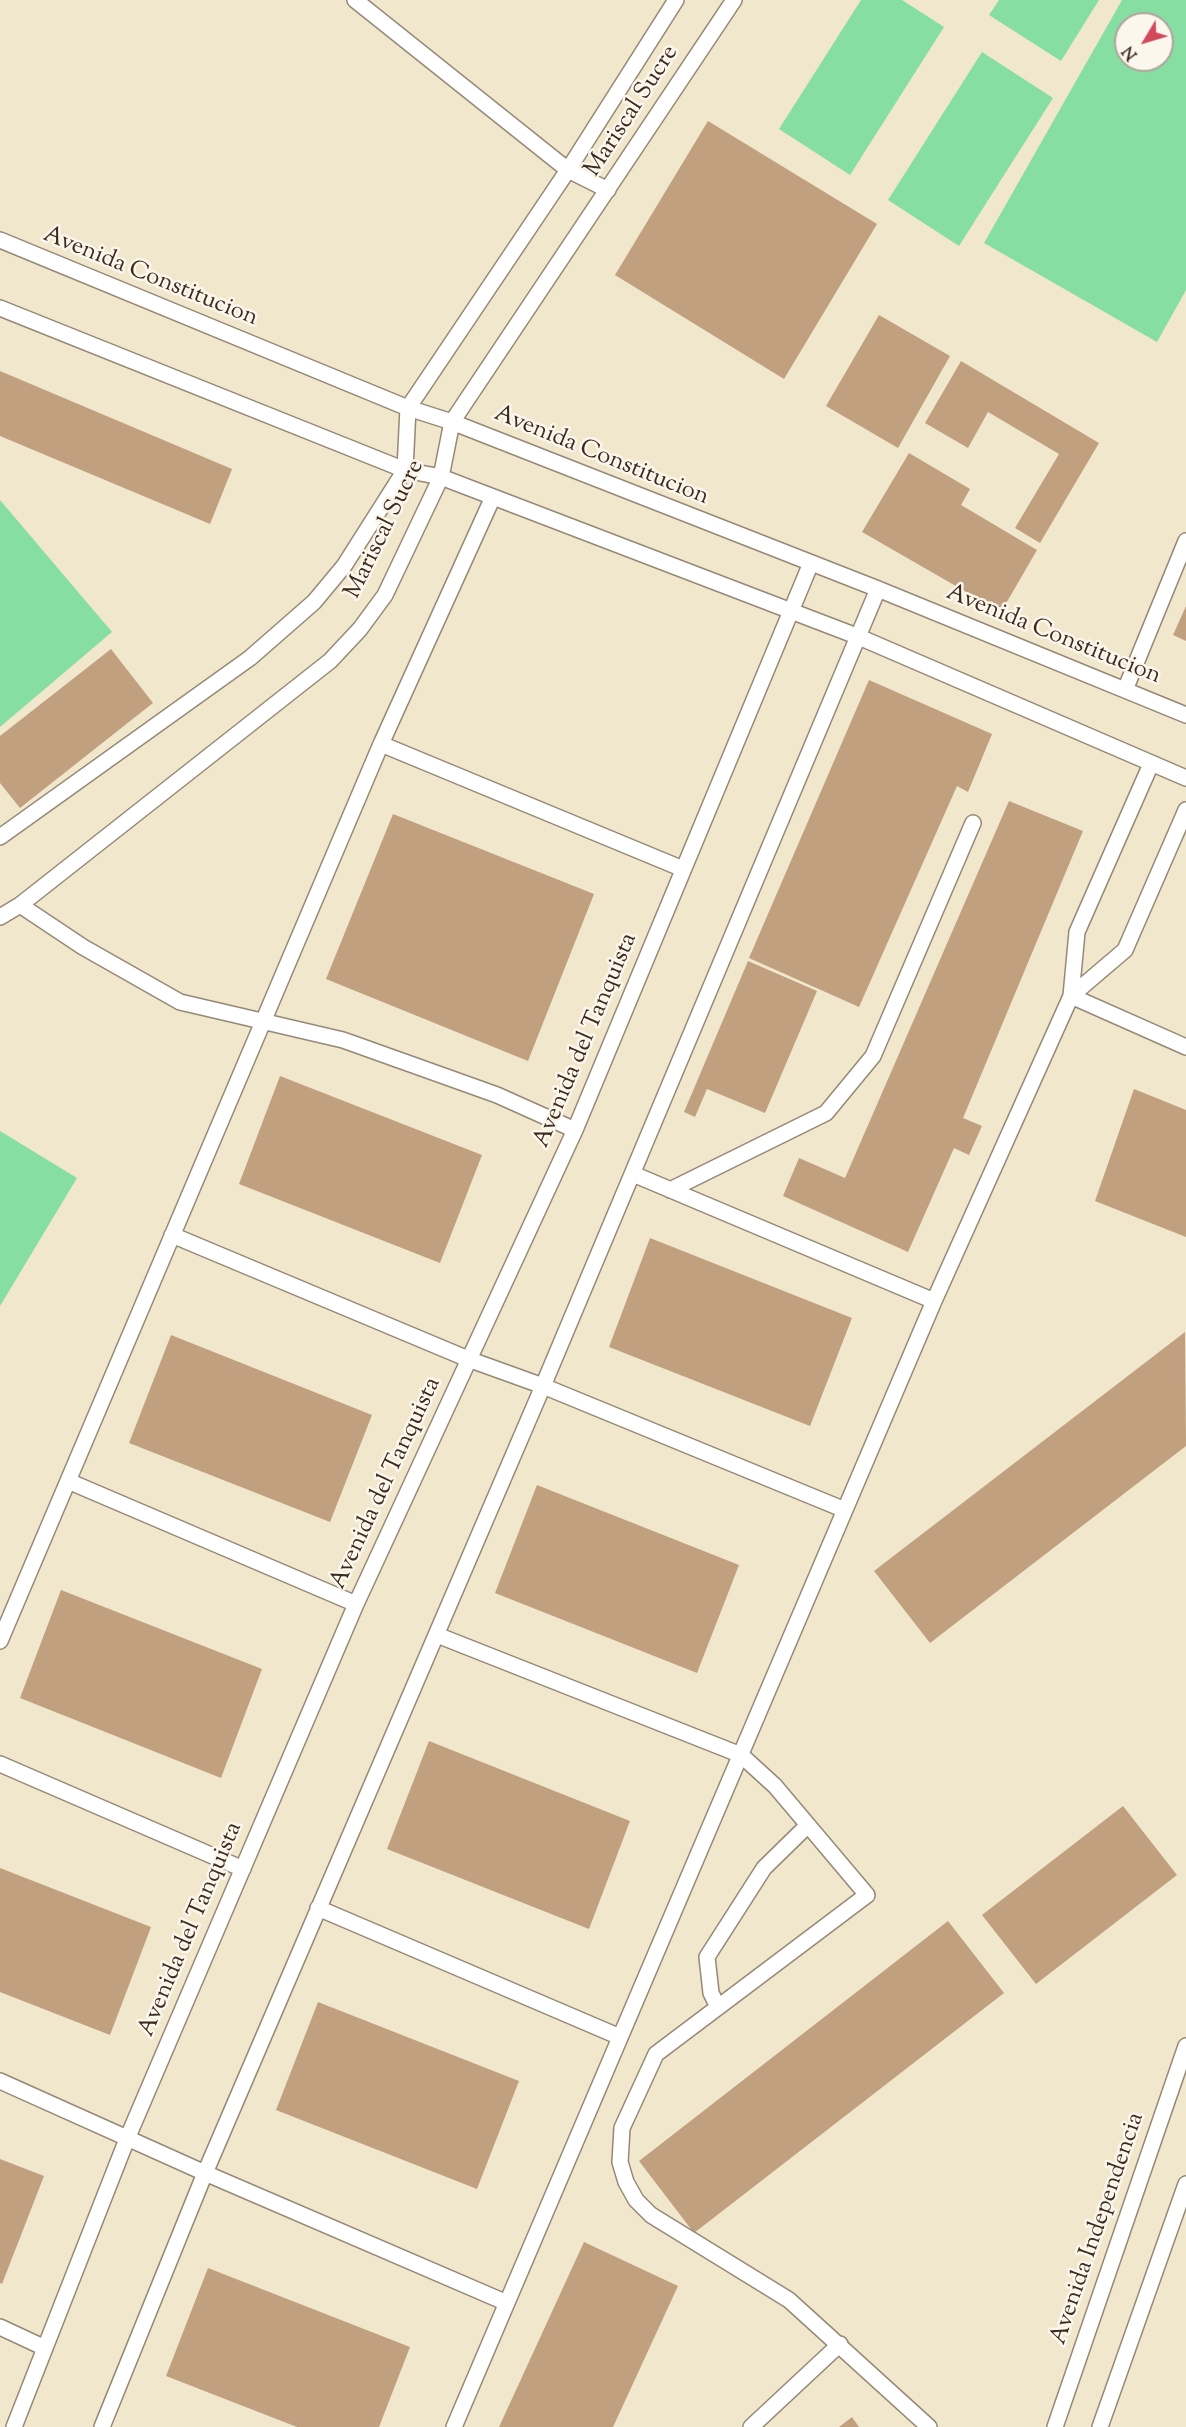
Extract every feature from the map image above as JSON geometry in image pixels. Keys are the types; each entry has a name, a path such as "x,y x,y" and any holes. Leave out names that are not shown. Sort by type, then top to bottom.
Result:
{"lane":[{"path":"354,0 568,170 608,190"},
{"name":"Mariscal Sucre","path":"0,837 250,658 314,602 344,566 405,470 408,408 568,170 676,0"},
{"name":"Mariscal Sucre","path":"0,917 20,906 330,661 360,629 384,595 441,477 452,422 734,0"},
{"name":"Avenida Constitucion","path":"0,240 408,408 452,422 878,589 1186,715"},
{"path":"0,308 405,470 441,477 859,637 1186,778"},
{"path":"0,1641 381,744 493,497"},
{"path":"1125,690 1186,541"},
{"name":"Avenida del Tanquista","path":"14,2427 127,2139 356,1604 575,1130 789,611 811,563"},
{"path":"102,2427 205,2174 543,1386 878,589"},
{"path":"381,744 683,869"},
{"path":"454,2427 934,1301 1071,996 1077,932 1151,764"},
{"path":"1071,996 1125,950 1186,810"},
{"path":"670,1190 826,1113 873,1056 973,823"},
{"path":"20,906 83,946 180,1002 343,1040 497,1095 575,1130"},
{"path":"1071,996 1186,1047"},
{"path":"633,1174 934,1301"},
{"path":"172,1235 468,1359 543,1386 845,1510"},
{"path":"68,1481 356,1604"},
{"path":"437,1635 741,1755 775,1786 867,1895 656,2054 622,2128 620,2162 626,2182 636,2200 651,2215 789,2300 929,2427"},
{"path":"0,1764 243,1869"},
{"path":"718,2007 711,1993 708,1957 764,1868 808,1825"},
{"path":"318,1908 620,2037"},
{"name":"Avenida Independencia","path":"1055,2427 1186,2046"},
{"path":"0,2081 205,2174 507,2302"},
{"path":"1100,2427 1186,2184"},
{"path":"0,2327 45,2348"},
{"path":"751,2427 840,2344"}],"green space":[{"path":"861,0 902,0 944,27 850,175 779,129"},
{"path":"999,0 1099,0 1061,61 989,15"},
{"path":"1122,0 1186,0 1186,290 1157,342 984,243 1114,14 1114,72 1174,72 1174,12 1115,12"},
{"path":"982,52 1053,98 959,246 888,200"},
{"path":"0,500 112,632 0,727"},
{"path":"0,1131 77,1178 0,1306"}],"building":[{"path":"708,121 877,224 784,379 615,275"},
{"path":"879,315 950,356 898,448 826,406"},
{"path":"961,361 1099,443 1040,543 1015,528 1059,454 988,412 968,448 925,423"},
{"path":"0,371 232,469 210,524 0,436"},
{"path":"909,453 970,489 961,505 1037,550 1001,612 862,532"},
{"path":"1186,606 1186,641 1173,635"},
{"path":"111,649 153,703 20,808 0,783 0,736"},
{"path":"869,680 992,734 968,792 957,786 859,1007 749,958"},
{"path":"1009,801 1083,831 963,1118 982,1126 969,1155 954,1148 908,1252 783,1196 799,1158 845,1178"},
{"path":"393,814 594,894 528,1061 326,979"},
{"path":"748,961 817,991 765,1113 707,1089 695,1117 684,1112"},
{"path":"280,1076 482,1155 440,1263 239,1184"},
{"path":"1134,1089 1186,1110 1186,1237 1095,1201"},
{"path":"650,1238 852,1318 810,1426 609,1347"},
{"path":"1185,1332 1186,1446 930,1643 874,1571"},
{"path":"171,1335 372,1415 330,1522 129,1443"},
{"path":"537,1485 739,1565 697,1673 495,1593"},
{"path":"61,1590 262,1669 221,1778 20,1698"},
{"path":"429,1741 630,1821 589,1929 387,1849"},
{"path":"1123,1806 1177,1875 1036,1984 982,1915"},
{"path":"0,1868 151,1927 110,2035 0,1992"},
{"path":"948,1921 1004,1993 694,2233 639,2161"},
{"path":"318,2002 519,2081 477,2189 276,2110"},
{"path":"0,2159 44,2176 2,2284 0,2283"},
{"path":"584,2242 678,2286 613,2427 499,2427"},
{"path":"208,2268 410,2347 379,2427 297,2427 166,2376"},
{"path":"852,2417 859,2427 839,2427"}]}
